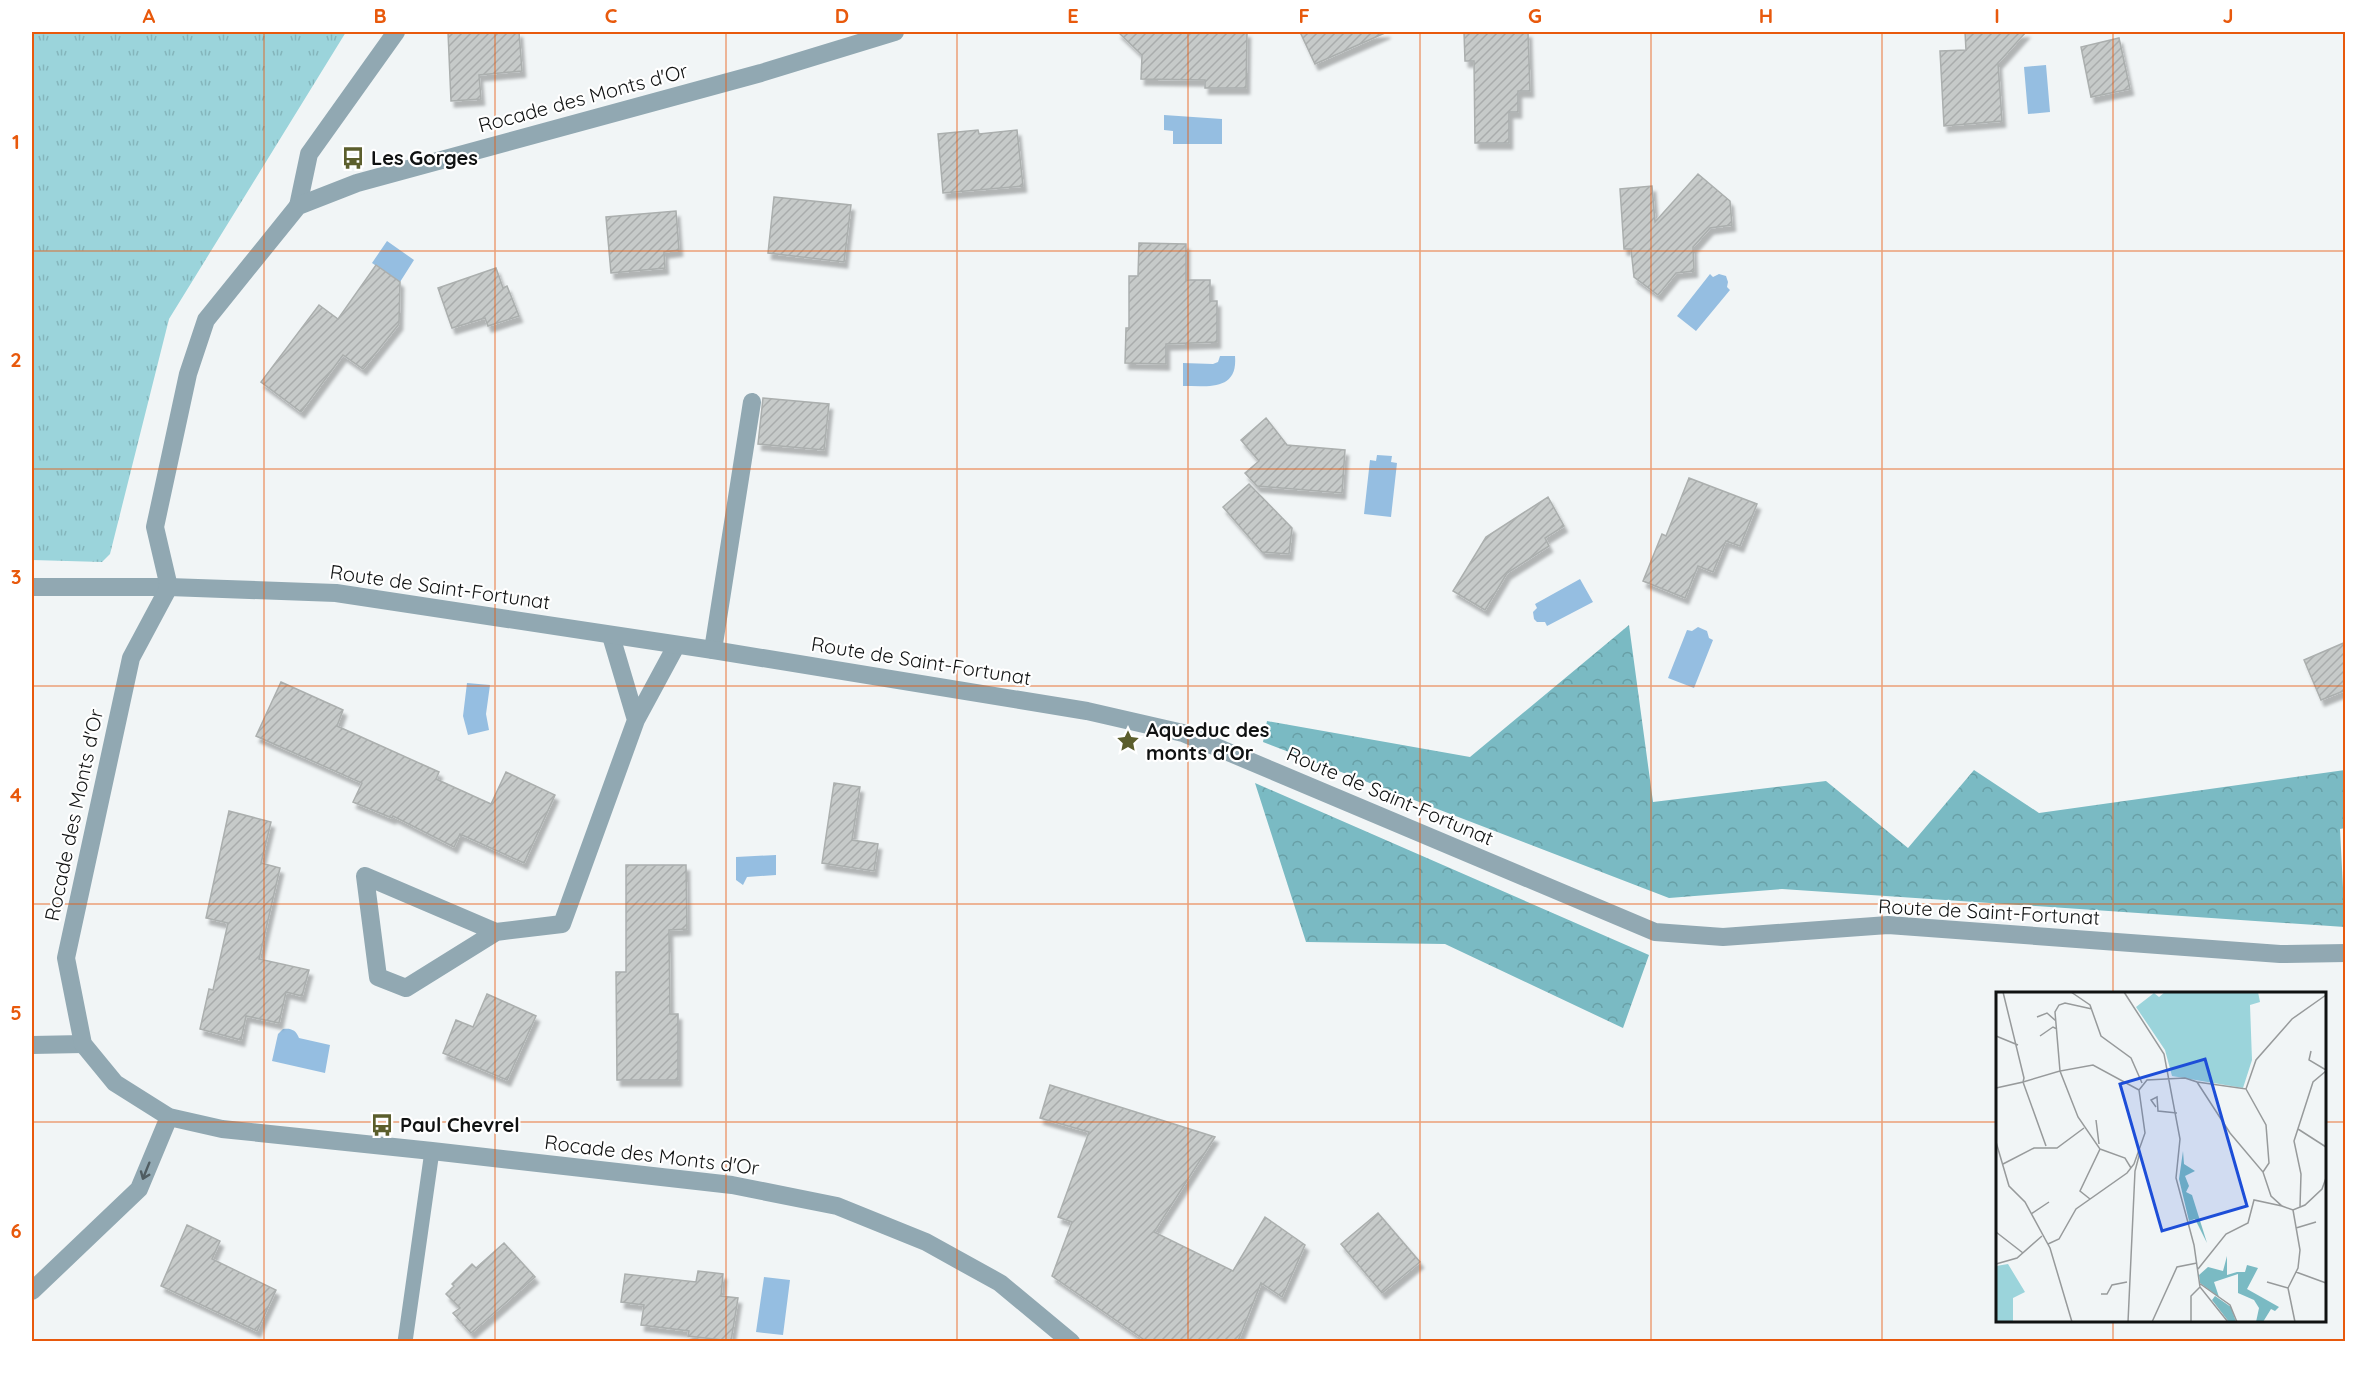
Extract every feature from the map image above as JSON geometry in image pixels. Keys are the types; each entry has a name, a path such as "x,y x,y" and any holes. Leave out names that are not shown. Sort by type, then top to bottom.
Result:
{"street":[{"path":"298,206 309,154 396,32"},
{"name":"Rocade des Monts d'Or","path":"895,32 761,73 357,183 298,206 206,320 188,374 155,527 169,587 131,658 66,958 83,1044 115,1083 169,1117 222,1130 732,1185 837,1206 926,1242 1000,1283 1071,1341"},
{"path":"713,650 752,402"},
{"name":"Route de Saint-Fortunat","path":"32,586 169,587 336,593 713,650 1087,711 1183,733 1655,932 1723,937 1888,925 2280,954 2346,953"},
{"path":"611,636 636,720"},
{"path":"496,932 364,876 378,977 406,988 496,932 562,924 636,720 676,646"},
{"path":"32,1045 83,1044"},
{"path":"32,1291 139,1189 169,1117"}],"lane":[{"path":"405,1341 432,1151"}],"green space":[{"path":"32,32 346,32 169,319 110,554 102,562 32,560"},
{"path":"1629,625 1653,802 1826,781 1908,848 1974,770 2039,813 2345,770 2345,828 2340,829 2345,927 1782,889 1669,898 1263,742 1267,721 1470,757"},
{"path":"1255,783 1649,955 1623,1028 1445,944 1306,942"}],"shaded area":[{"path":"2046,65 2050,112 2028,114 2024,67"},
{"path":"1164,115 1222,119 1222,144 1173,144 1173,131 1164,130"},
{"path":"387,241 414,260 400,282 372,263"},
{"path":"1710,274 1713,277 1719,274 1726,276 1727,287 1730,290 1696,331 1677,316"},
{"path":"1220,356 1235,356 1235,367 1232,375 1226,381 1211,386 1183,386 1183,363 1213,364 1218,362"},
{"path":"1377,455 1392,456 1391,462 1397,463 1391,517 1364,514 1370,460 1376,461"},
{"path":"1580,579 1593,602 1547,626 1545,622 1537,622 1534,619 1533,612 1537,608 1535,604"},
{"path":"1698,627 1707,631 1709,638 1713,640 1694,688 1668,678 1687,630 1692,631"},
{"path":"467,683 490,685 486,714 489,730 468,735 463,716"},
{"path":"776,855 776,875 747,877 743,885 736,880 736,857"},
{"path":"283,1029 293,1030 299,1038 330,1045 325,1073 272,1061 278,1034"},
{"path":"764,1277 790,1280 783,1335 756,1332"}],"building":[{"path":"448,32 519,32 522,71 479,75 481,99 451,101"},
{"path":"1118,32 1247,32 1246,88 1205,88 1205,80 1141,79 1142,55"},
{"path":"1300,32 1387,32 1315,64"},
{"path":"1464,32 1528,32 1530,91 1518,91 1518,112 1509,112 1509,143 1475,143 1474,61 1465,61"},
{"path":"1965,32 2026,32 1998,63 2002,121 1944,126 1940,51 1966,50"},
{"path":"2119,38 2130,89 2091,97 2081,47"},
{"path":"978,130 979,134 1017,130 1023,186 943,193 938,134"},
{"path":"1698,174 1730,201 1732,225 1710,228 1693,247 1694,271 1676,273 1658,295 1634,277 1631,249 1624,249 1620,189 1652,186 1655,222"},
{"path":"774,197 851,205 844,262 768,253"},
{"path":"676,211 679,250 664,252 665,268 611,273 606,217"},
{"path":"1139,243 1186,244 1186,280 1210,280 1210,301 1217,301 1217,342 1166,344 1166,364 1125,363 1126,328 1129,328 1129,276 1138,276"},
{"path":"376,265 400,282 399,324 363,369 343,355 301,412 261,382 319,305 338,319"},
{"path":"496,268 503,288 507,286 519,316 488,326 485,318 452,328 438,288"},
{"path":"763,398 829,404 824,450 758,444"},
{"path":"1266,418 1287,445 1345,450 1342,493 1257,486 1245,473 1259,461 1241,440"},
{"path":"1689,478 1757,504 1740,546 1726,541 1713,572 1698,566 1685,598 1643,581 1662,534 1666,536"},
{"path":"1249,484 1292,528 1289,554 1262,552 1223,507"},
{"path":"1548,497 1564,526 1545,538 1549,546 1507,573 1485,610 1453,591 1486,537"},
{"path":"2346,642 2346,690 2321,700 2304,660"},
{"path":"281,682 343,710 337,726 439,772 436,779 491,804 506,772 555,795 524,863 460,834 454,847 393,816 392,818 353,802 362,783 256,736"},
{"path":"834,783 860,787 852,840 878,844 874,871 822,863"},
{"path":"229,811 271,822 261,863 280,868 259,959 309,970 302,996 286,992 279,1023 246,1016 241,1040 200,1029 209,989 213,990 228,923 206,918"},
{"path":"626,865 686,865 687,929 669,930 670,1014 678,1014 678,1080 617,1080 616,972 626,972"},
{"path":"487,994 536,1016 507,1080 443,1053 456,1020 473,1027"},
{"path":"1050,1085 1215,1137 1154,1232 1233,1271 1265,1217 1305,1245 1282,1297 1261,1283 1238,1341 1146,1341 1052,1276 1072,1222 1058,1217 1089,1132 1040,1118"},
{"path":"1378,1213 1420,1262 1382,1293 1341,1244"},
{"path":"187,1225 220,1241 212,1259 276,1290 257,1331 161,1286"},
{"path":"504,1243 535,1277 471,1333 453,1313 460,1308 446,1294 454,1286 452,1284 472,1264 476,1268"},
{"path":"698,1271 723,1274 721,1296 738,1298 731,1341 688,1336 689,1331 641,1325 644,1305 621,1302 625,1274 696,1282"}],"place":[{"name":"Les Gorges","path":"353,158"},
{"name":"Aqueduc des monts d'Or","path":"1128,741"},
{"name":"Paul Chevrel","path":"382,1125"}]}
